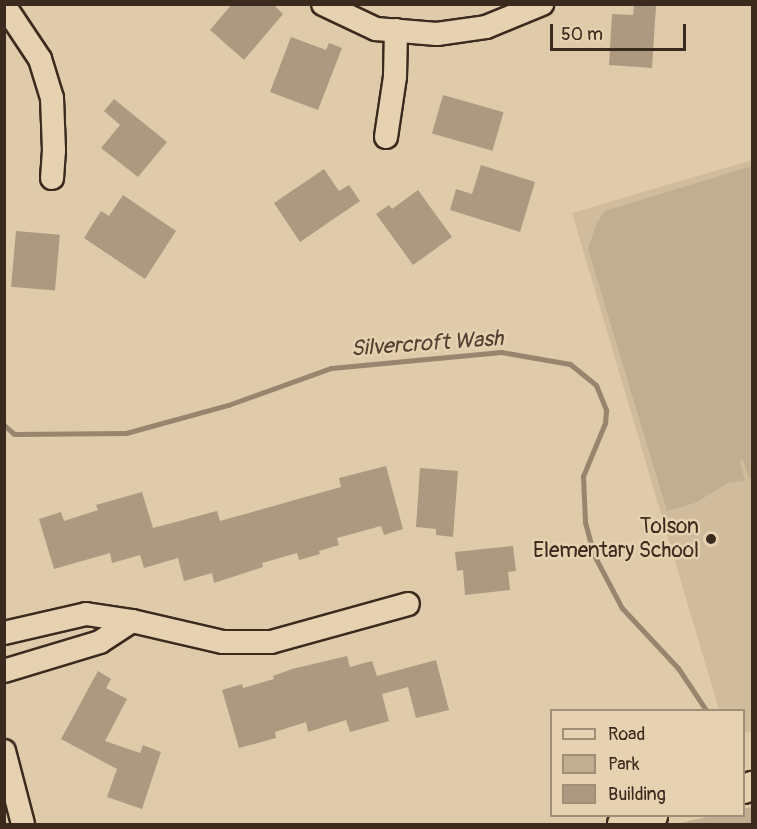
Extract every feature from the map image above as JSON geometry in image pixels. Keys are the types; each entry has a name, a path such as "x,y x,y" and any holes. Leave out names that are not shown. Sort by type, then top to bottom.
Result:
{"main road":[{"path":"622,825 650,817"}],"street":[{"path":"323,4 376,29 437,34 486,27 542,4"},
{"path":"4,5 40,59 52,98 54,150 52,178"},
{"path":"386,137 395,77 396,30"},
{"path":"4,633 86,614 132,621 223,642 271,642 408,604"},
{"path":"58,620 68,651"},
{"path":"4,671 100,642 132,621"},
{"path":"4,751 23,825"}],"shaded area":[{"name":"Tolson Elementary School","path":"752,160 752,731 745,733 745,709 719,709 572,213"}],"green space":[{"name":"Tolson Elementary School","path":"752,166 752,479 749,478 743,460 740,461 745,481 728,483 695,503 667,511 588,249 597,222 605,211"},
{"path":"752,807 752,824 677,824 706,817 745,817 745,809"}],"building":[{"path":"232,4 273,4 283,14 244,60 210,30"},
{"path":"634,5 656,6 652,68 609,65 612,14 633,15"},
{"path":"291,37 326,50 329,43 342,48 318,110 270,92"},
{"path":"443,95 504,112 493,151 432,133"},
{"path":"114,99 167,142 138,177 101,148 120,125 104,111"},
{"path":"481,165 535,182 520,232 450,210 456,189 472,194"},
{"path":"324,169 339,191 349,185 360,201 300,242 274,203"},
{"path":"418,190 452,237 413,265 376,214 389,205 392,209"},
{"path":"123,195 176,231 145,279 84,238 101,211 109,216"},
{"path":"16,231 60,235 55,291 11,287"},
{"path":"386,466 403,529 384,535 381,526 337,538 339,545 319,551 320,554 299,560 297,553 262,563 263,567 214,583 212,573 184,581 178,558 144,568 140,555 112,563 110,553 54,569 39,519 61,512 64,521 98,510 96,505 142,492 153,528 217,511 220,521 341,487 339,478"},
{"path":"420,468 458,471 453,537 436,535 436,529 416,527"},
{"path":"513,546 516,571 508,572 510,590 465,595 463,570 457,571 455,552"},
{"path":"347,656 350,667 372,661 377,676 436,660 449,710 416,718 408,687 382,694 389,721 350,732 346,720 308,732 306,722 275,732 276,738 239,748 222,690 242,684 243,688 274,679 273,676 292,669"},
{"path":"98,671 111,679 106,688 127,699 105,741 140,753 143,745 161,752 142,809 107,797 117,769 61,739"}],"waterway":[{"name":"Silvercroft Wash","path":"4,425 14,434 126,433 228,405 331,368 501,352 570,364 596,385 606,410 605,423 583,476 585,522 594,555 622,608 678,668 705,709"}],"place":[{"name":"Tolson Elementary School","path":"711,539"}]}
